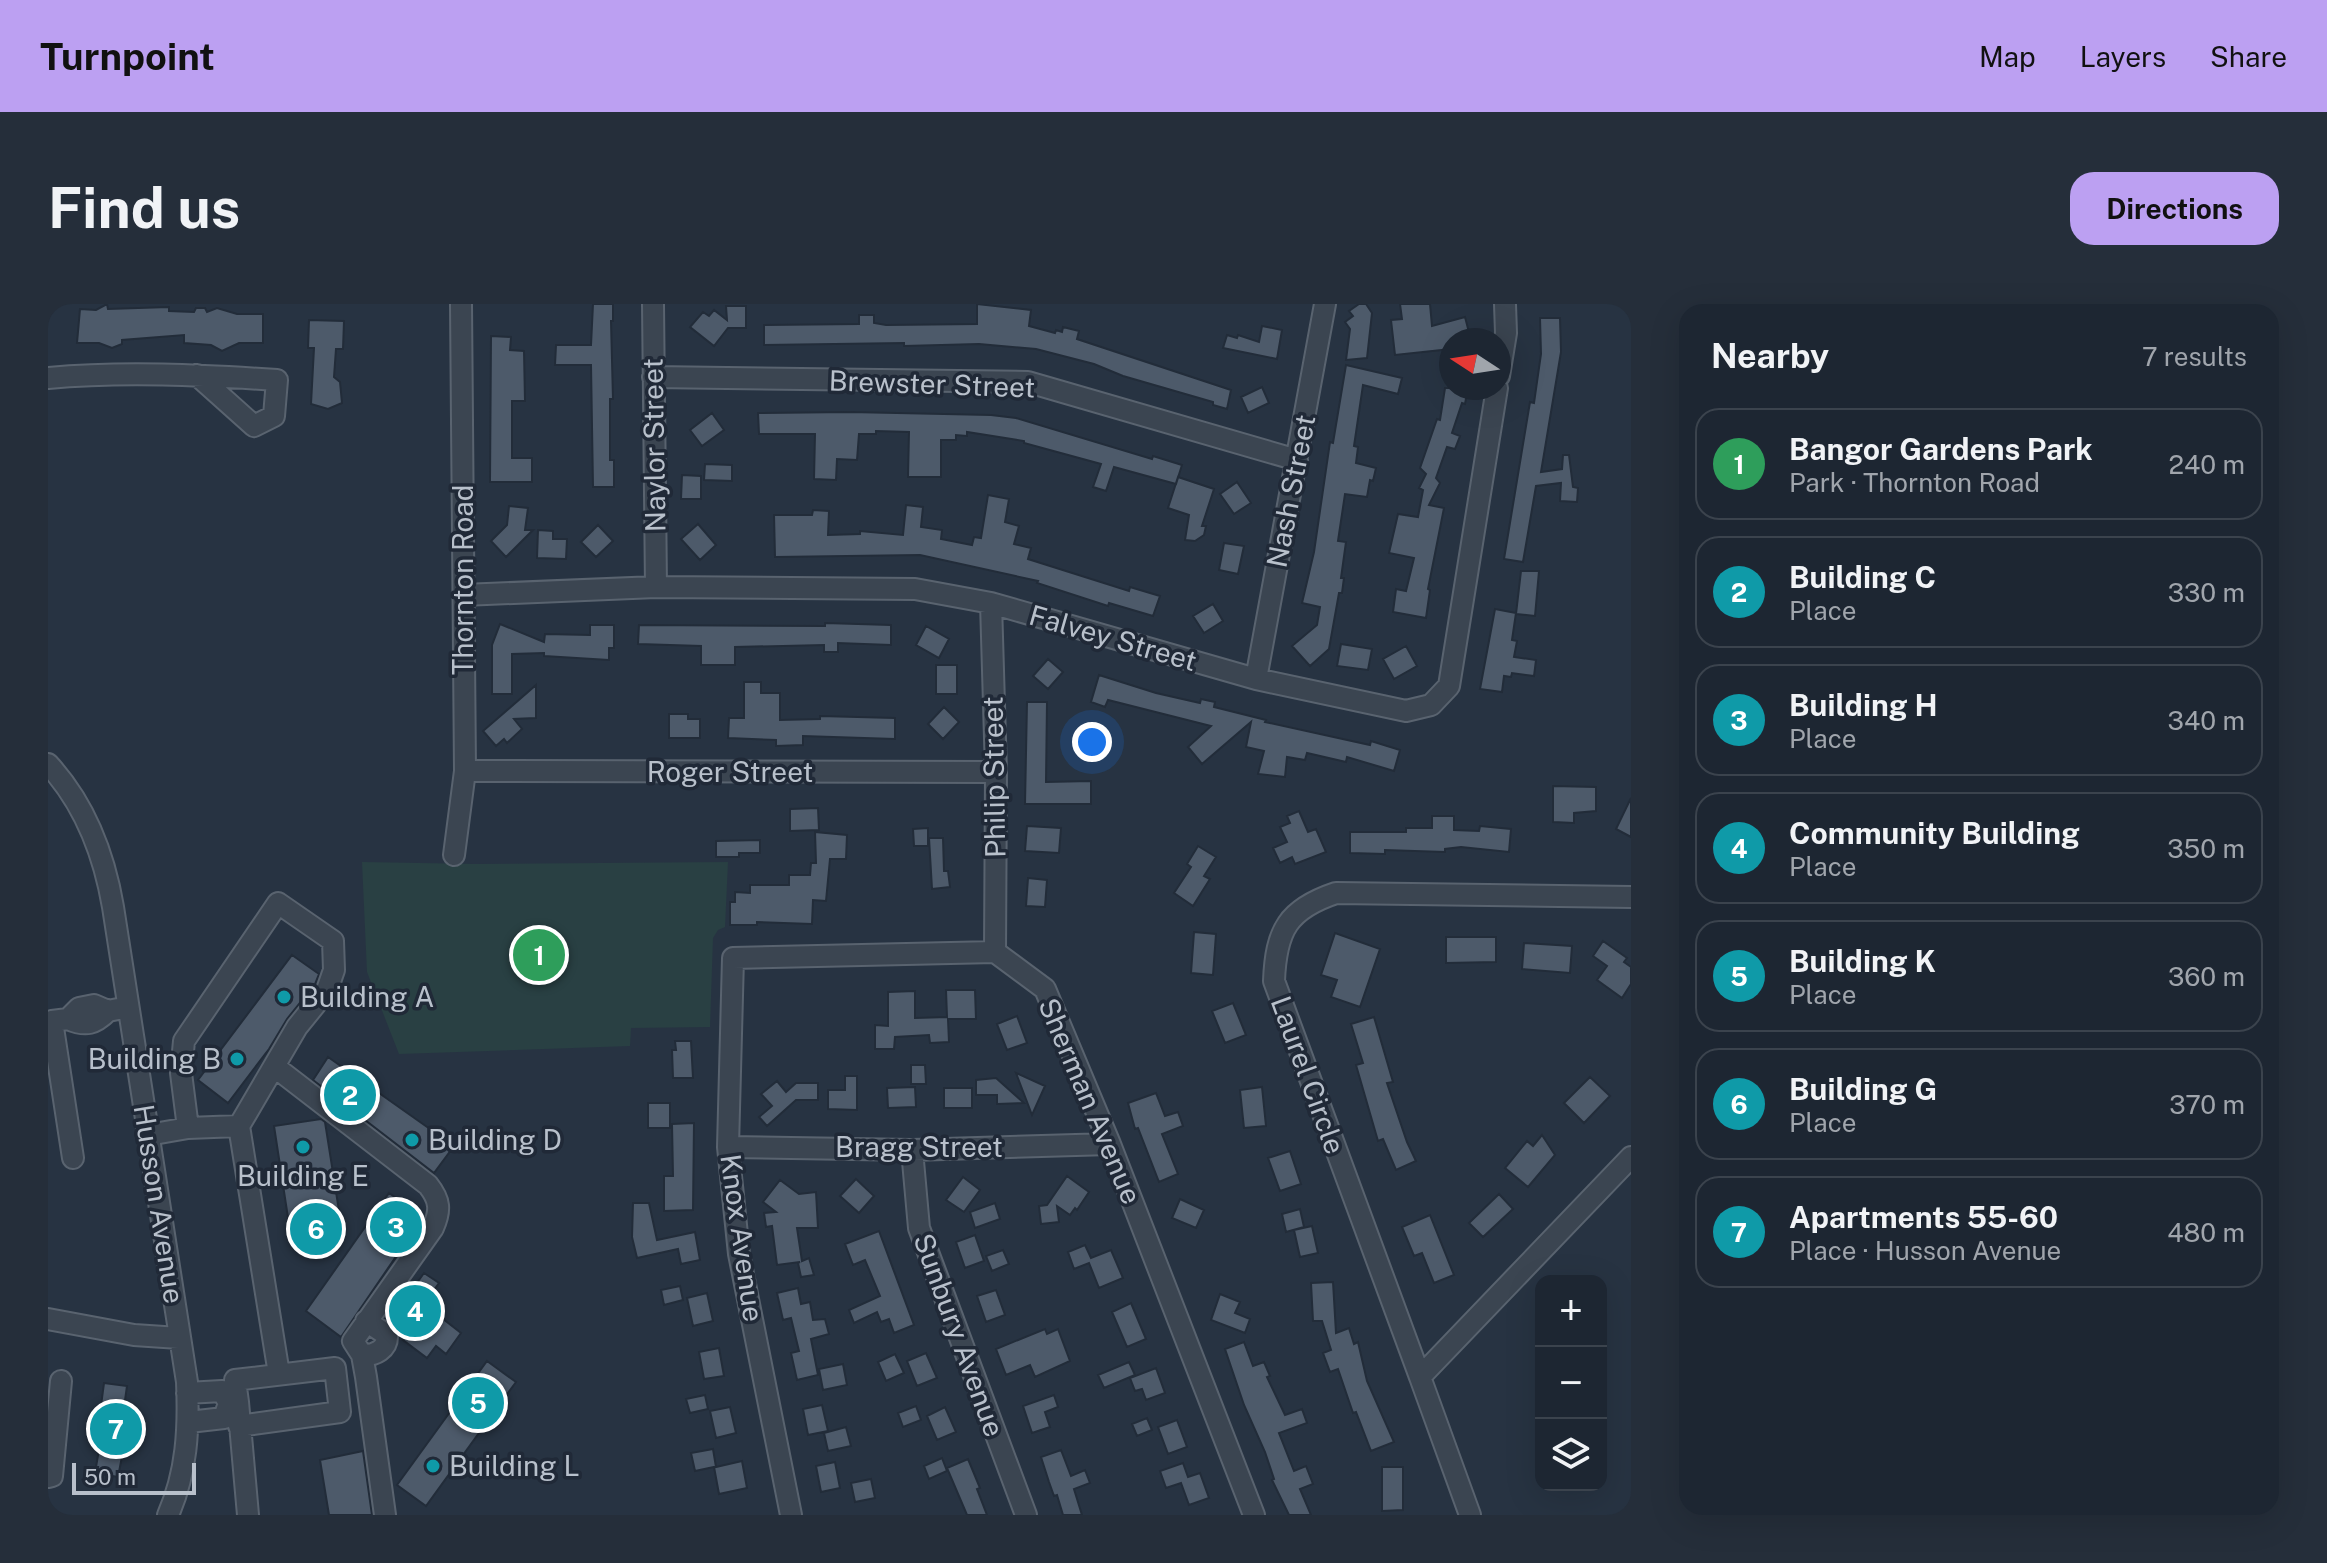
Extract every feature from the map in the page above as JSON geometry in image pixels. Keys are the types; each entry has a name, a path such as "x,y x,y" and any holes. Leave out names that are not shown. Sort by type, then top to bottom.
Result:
{"street":[{"name":"Thornton Road","path":"454,855 465,771 461,304"},
{"name":"Naylor Street","path":"653,304 656,587"},
{"name":"Nash Street","path":"1256,679 1325,304"},
{"path":"1505,304 1506,328"},
{"path":"48,378 91,374 197,375"},
{"name":"Brewster Street","path":"653,377 1028,382 1297,460"},
{"name":"Falvey Street","path":"463,595 656,587 915,589 991,603 1256,679 1406,711 1431,705 1449,686 1495,400"},
{"name":"Philip Street","path":"991,603 996,772 995,952"},
{"name":"Husson Avenue","path":"48,764 81,807 107,869 118,1009 148,1135 187,1393 189,1422 179,1491 168,1515"},
{"name":"Roger Street","path":"465,771 996,772"},
{"name":"Laurel Circle","path":"1470,1515 1274,981 1275,952 1288,923 1309,902 1336,893 1631,897"},
{"path":"188,1128 181,1073 184,1041 278,903 333,941 334,970 327,990 297,1027 239,1126 279,1374"},
{"name":"Knox Avenue","path":"791,1515 739,1254 728,1147 733,958 995,952"},
{"name":"Sherman Avenue","path":"995,952 1045,989 1110,1144 1254,1515"},
{"path":"73,1158 56,1016 94,1005 118,1009"},
{"path":"275,1067 428,1185 436,1195 439,1207 433,1228 366,1321 357,1348 385,1515"},
{"path":"148,1135 188,1128 239,1126"},
{"name":"Bragg Street","path":"728,1147 912,1150 1110,1144"},
{"name":"Sunbury Avenue","path":"912,1150 919,1228 1026,1515"},
{"path":"1420,1377 1631,1157"},
{"path":"48,1319 134,1335 179,1338"},
{"path":"357,1348 376,1354 387,1341 387,1335 366,1321"},
{"path":"248,1515 239,1426 233,1402 235,1380 335,1368 357,1348"},
{"path":"239,1426 340,1412 335,1368"},
{"path":"48,1477 52,1476 61,1381"},
{"path":"187,1393 222,1391 233,1402"},
{"path":"189,1422 224,1418 233,1402"}],"green space":[{"path":"362,862 728,862 725,927 718,930 713,938 710,1027 631,1028 630,1046 399,1054 367,972"}],"building":[{"path":"107,304 108,309 169,307 169,311 194,312 196,308 205,308 207,312 217,308 237,314 263,314 263,343 239,343 222,351 211,345 184,343 184,335 122,340 122,344 112,348 99,343 77,343 80,309 96,310"},
{"path":"593,304 613,304 610,460 614,460 614,487 593,487 591,365 555,365 556,345 591,345"},
{"path":"977,304 1031,310 1029,326 1055,333 1056,330 1062,332 1063,327 1079,331 1077,339 1231,390 1227,409 1094,364 1036,349 979,344 764,345 764,325 859,324 859,315 874,315 874,323 886,325 977,324"},
{"path":"1359,304 1366,304 1372,313 1367,358 1346,360 1350,329 1345,322 1353,316 1349,311"},
{"path":"1400,304 1430,304 1432,326 1465,317 1468,328 1439,328 1439,350 1395,355 1391,320 1402,319"},
{"path":"726,306 746,306 746,328 728,328 714,346 690,327 703,312 709,316 714,310 727,320"},
{"path":"1540,318 1560,318 1561,352 1541,472 1562,469 1563,455 1569,455 1573,487 1578,488 1577,502 1560,501 1561,483 1536,486 1523,562 1504,559 1530,402 1534,403 1541,354"},
{"path":"309,320 344,321 343,349 336,349 334,377 340,382 342,403 328,409 311,404 314,348 308,348"},
{"path":"1262,326 1282,330 1277,359 1223,348 1227,335 1259,342"},
{"path":"491,336 511,337 510,350 524,351 525,401 512,401 512,458 532,458 532,482 490,482"},
{"path":"1346,365 1402,378 1398,394 1363,385 1354,446 1358,447 1356,463 1376,468 1367,497 1345,494 1338,541 1346,542 1342,593 1339,593 1329,649 1310,666 1292,646 1317,625 1320,607 1302,603 1314,552 1330,442 1333,443"},
{"path":"1262,387 1269,403 1248,413 1241,397"},
{"path":"1443,400 1466,400 1452,433 1460,436 1455,449 1447,447 1436,478 1440,483 1429,505 1444,508 1428,589 1426,618 1393,612 1396,589 1406,591 1414,558 1389,553 1398,514 1418,517 1423,490 1419,488 1426,474 1420,468 1437,419 1440,420"},
{"path":"850,412 1016,418 1182,465 1176,484 1114,467 1106,491 1093,487 1101,464 1024,441 967,432 967,436 956,435 956,440 941,440 941,477 908,477 909,432 876,431 876,434 859,434 857,460 837,459 836,480 814,479 815,434 759,434 758,413"},
{"path":"712,413 724,430 702,446 690,430"},
{"path":"705,464 732,465 732,481 704,480"},
{"path":"682,475 701,476 701,499 681,499"},
{"path":"1178,477 1214,489 1202,526 1206,526 1204,535 1195,541 1185,540 1189,515 1168,508"},
{"path":"1237,482 1251,503 1234,514 1220,494"},
{"path":"988,495 1009,499 1005,522 1019,526 1014,544 1031,548 1028,559 1129,591 1130,587 1160,596 1153,616 1109,603 1108,606 1038,581 920,555 775,557 774,515 812,515 813,510 829,511 828,535 860,534 860,531 903,535 906,505 923,507 921,527 942,530 941,539 972,545 974,537 981,538"},
{"path":"509,506 528,508 525,530 533,530 506,557 491,541 507,525"},
{"path":"698,524 716,545 700,560 681,539"},
{"path":"598,525 613,541 596,557 581,542"},
{"path":"538,530 553,531 553,539 567,539 566,559 537,558"},
{"path":"1224,543 1244,546 1238,574 1219,570"},
{"path":"1521,571 1539,571 1535,616 1516,614"},
{"path":"1213,604 1223,621 1204,633 1193,616"},
{"path":"1495,609 1516,613 1512,640 1517,641 1514,657 1536,660 1534,676 1512,673 1511,677 1504,676 1502,692 1480,689"},
{"path":"825,623 891,625 891,645 838,643 838,652 824,652 824,645 735,647 735,665 701,665 701,646 638,644 639,625 825,626"},
{"path":"500,624 544,642 545,634 590,635 590,625 614,625 614,648 609,648 609,660 544,656 544,653 512,654 512,694 492,694 492,645"},
{"path":"926,626 949,639 939,658 916,645"},
{"path":"1341,644 1372,649 1368,670 1337,666"},
{"path":"1406,646 1417,666 1394,679 1383,659"},
{"path":"1048,659 1063,672 1048,689 1033,676"},
{"path":"936,665 957,665 957,694 936,694"},
{"path":"1099,675 1156,693 1200,703 1201,699 1215,702 1214,707 1265,722 1370,745 1371,741 1400,750 1394,771 1347,757 1346,762 1307,753 1305,760 1287,757 1285,777 1258,774 1264,751 1246,747 1251,722 1202,764 1188,747 1211,726 1108,700 1105,707 1091,702"},
{"path":"744,682 761,682 761,693 780,693 780,720 820,719 820,716 895,718 895,739 803,736 803,745 776,746 776,740 728,738 729,718 744,718"},
{"path":"536,685 536,718 514,719 522,729 507,743 504,739 496,746 483,731"},
{"path":"1027,702 1047,702 1046,782 1091,781 1091,804 1025,804"},
{"path":"944,707 959,722 943,739 928,724"},
{"path":"669,714 688,714 688,719 700,719 700,738 669,738"},
{"path":"1553,786 1596,787 1596,811 1574,813 1574,823 1553,822"},
{"path":"1631,798 1631,837 1616,829"},
{"path":"818,808 819,830 790,831 790,809"},
{"path":"1299,811 1308,832 1316,829 1326,852 1295,864 1292,857 1280,863 1273,848 1287,842 1280,827 1290,823 1287,816"},
{"path":"1432,816 1454,816 1454,830 1479,831 1480,826 1511,829 1509,852 1461,847 1445,849 1445,852 1385,850 1385,854 1350,853 1350,832 1406,832 1406,828 1432,828"},
{"path":"1027,826 1061,828 1059,853 1025,851"},
{"path":"928,828 928,846 914,846 913,829"},
{"path":"815,832 847,835 846,859 830,859 826,901 813,900 812,924 757,922 757,925 730,925 730,902 735,902 735,892 750,893 750,885 789,885 789,875 810,875 811,863 816,863"},
{"path":"929,838 943,838 944,871 948,871 950,887 932,889"},
{"path":"760,840 760,853 716,857 716,841"},
{"path":"1198,846 1216,857 1204,876 1210,879 1193,906 1174,893 1191,867 1187,864"},
{"path":"1028,878 1047,880 1045,907 1026,906"},
{"path":"1194,932 1216,934 1213,975 1191,973"},
{"path":"1335,933 1380,949 1360,1007 1331,997 1337,980 1321,975"},
{"path":"1446,937 1496,937 1496,962 1446,963"},
{"path":"1603,941 1627,958 1624,962 1631,967 1631,984 1622,998 1597,980 1607,966 1593,956"},
{"path":"1524,943 1572,946 1570,973 1522,969"},
{"path":"292,955 319,974 315,984 228,1103 198,1080"},
{"path":"946,990 975,990 976,1019 948,1019 949,1042 930,1043 929,1035 895,1037 894,1049 875,1049 875,1025 888,1026 888,992 915,991 915,1018 947,1017"},
{"path":"1233,1003 1246,1035 1225,1043 1212,1011"},
{"path":"1017,1016 1027,1043 1007,1050 997,1024"},
{"path":"1374,1017 1393,1082 1387,1083 1416,1161 1396,1170 1383,1139 1378,1141 1356,1065 1363,1063 1351,1024"},
{"path":"675,1041 691,1041 693,1078 673,1078 672,1050 676,1050"},
{"path":"328,1057 454,1146 434,1173 313,1080"},
{"path":"911,1065 925,1065 926,1084 911,1084"},
{"path":"1016,1073 1045,1086 1032,1115"},
{"path":"845,1076 857,1076 857,1110 828,1109 828,1090 845,1090"},
{"path":"1590,1077 1610,1096 1584,1123 1564,1103"},
{"path":"996,1078 1024,1103 997,1104 997,1095 976,1095 976,1080"},
{"path":"777,1081 786,1092 796,1083 818,1083 818,1100 796,1100 767,1126 759,1117 772,1106 761,1094"},
{"path":"915,1087 916,1107 888,1108 887,1088"},
{"path":"1262,1087 1266,1126 1244,1128 1240,1090"},
{"path":"944,1088 972,1088 972,1108 944,1108"},
{"path":"1156,1093 1165,1116 1178,1112 1183,1126 1162,1134 1178,1174 1159,1182 1138,1128 1135,1129 1128,1103"},
{"path":"648,1103 670,1103 670,1128 648,1128"},
{"path":"321,1119 325,1122 343,1236 292,1244 274,1126"},
{"path":"694,1123 693,1210 664,1211 664,1176 673,1176 672,1124"},
{"path":"1542,1135 1555,1155 1528,1187 1505,1168 1527,1141 1533,1146"},
{"path":"1290,1151 1301,1184 1280,1191 1268,1158"},
{"path":"1067,1176 1089,1192 1070,1215 1057,1206 1059,1222 1041,1224 1039,1206 1047,1205"},
{"path":"963,1177 980,1190 964,1212 946,1200"},
{"path":"856,1179 874,1196 859,1213 840,1196"},
{"path":"780,1180 799,1194 816,1192 818,1228 797,1228 802,1261 809,1258 814,1275 801,1277 800,1262 777,1265 772,1226 766,1227 764,1213 776,1212 763,1202"},
{"path":"389,1193 423,1217 341,1337 306,1311"},
{"path":"1499,1194 1513,1209 1483,1237 1469,1223"},
{"path":"1180,1199 1204,1210 1196,1228 1172,1218"},
{"path":"633,1203 649,1203 657,1240 695,1232 700,1260 681,1264 678,1249 637,1258 632,1237"},
{"path":"995,1203 1000,1219 975,1228 970,1212"},
{"path":"1300,1209 1304,1227 1286,1232 1282,1214"},
{"path":"1430,1215 1454,1275 1434,1283 1422,1253 1414,1256 1402,1227"},
{"path":"1312,1226 1318,1253 1300,1257 1294,1230"},
{"path":"879,1231 914,1325 894,1333 889,1319 881,1322 877,1312 854,1323 849,1310 880,1296 865,1260 853,1265 845,1244"},
{"path":"975,1235 984,1261 965,1268 956,1242"},
{"path":"1085,1245 1091,1258 1111,1250 1123,1278 1099,1288 1089,1263 1074,1269 1068,1252"},
{"path":"1003,1250 1009,1264 992,1271 986,1256"},
{"path":"424,1273 439,1283 424,1304 461,1333 446,1354 436,1346 427,1358 403,1340 410,1332 392,1318"},
{"path":"1333,1282 1336,1333 1349,1328 1354,1344 1358,1342 1367,1381 1394,1442 1371,1451 1356,1412 1353,1413 1338,1369 1330,1372 1323,1353 1331,1350 1322,1321 1313,1321 1311,1283"},
{"path":"680,1286 683,1300 664,1305 661,1290"},
{"path":"798,1288 801,1304 810,1302 813,1320 825,1319 829,1334 811,1339 818,1375 797,1380 791,1353 799,1351 791,1318 783,1320 777,1293"},
{"path":"996,1290 1005,1315 986,1322 977,1296"},
{"path":"707,1293 713,1321 693,1326 687,1298"},
{"path":"1220,1294 1240,1302 1235,1313 1250,1319 1245,1333 1211,1320"},
{"path":"1131,1303 1146,1339 1127,1347 1112,1312"},
{"path":"1045,1329 1047,1334 1058,1329 1070,1361 1035,1377 1030,1365 1006,1375 996,1349"},
{"path":"1244,1342 1253,1366 1264,1362 1270,1376 1267,1377 1285,1415 1302,1409 1307,1423 1279,1433 1294,1471 1306,1466 1313,1484 1300,1489 1311,1515 1289,1515 1272,1480 1265,1452 1244,1405 1225,1349"},
{"path":"719,1348 724,1376 704,1379 699,1352"},
{"path":"926,1353 937,1378 917,1386 907,1361"},
{"path":"895,1354 904,1373 886,1381 878,1362"},
{"path":"487,1361 516,1382 426,1506 397,1485"},
{"path":"1129,1362 1135,1375 1104,1388 1098,1375"},
{"path":"843,1364 847,1385 823,1390 819,1369"},
{"path":"1156,1368 1165,1393 1146,1400 1142,1389 1135,1391 1130,1378"},
{"path":"104,1383 127,1386 123,1415 130,1416 118,1477 95,1473 105,1414 100,1413"},
{"path":"705,1395 708,1409 690,1413 686,1399"},
{"path":"1054,1395 1058,1407 1045,1412 1050,1427 1032,1433 1023,1406"},
{"path":"822,1405 828,1431 808,1435 803,1409"},
{"path":"916,1406 921,1420 903,1427 898,1413"},
{"path":"730,1407 736,1433 716,1438 710,1411"},
{"path":"945,1407 956,1432 937,1440 927,1416"},
{"path":"1147,1418 1152,1430 1137,1436 1132,1424"},
{"path":"1177,1420 1187,1447 1168,1454 1158,1427"},
{"path":"846,1427 851,1446 828,1451 824,1433"},
{"path":"713,1449 716,1467 742,1461 747,1488 719,1494 714,1467 695,1471 691,1453"},
{"path":"1061,1450 1071,1476 1085,1470 1090,1483 1074,1489 1082,1515 1063,1515 1049,1482 1041,1457"},
{"path":"363,1451 372,1515 329,1515 320,1460"},
{"path":"942,1458 947,1471 929,1479 924,1466"},
{"path":"968,1459 987,1515 967,1515 947,1468"},
{"path":"835,1462 840,1488 821,1492 816,1466"},
{"path":"1183,1463 1188,1477 1200,1473 1209,1498 1189,1505 1181,1483 1166,1488 1160,1471"},
{"path":"1382,1467 1403,1467 1403,1510 1382,1511"},
{"path":"871,1479 875,1498 855,1502 851,1483"}],"place":[{"name":"Bangor Gardens Park","path":"539,955"},
{"name":"Building A","path":"284,997"},
{"name":"Building B","path":"237,1059"},
{"name":"Building C","path":"350,1095"},
{"name":"Building D","path":"412,1140"},
{"name":"Building E","path":"303,1147"},
{"name":"Building H","path":"396,1227"},
{"name":"Building G","path":"316,1229"},
{"name":"Community Building","path":"415,1311"},
{"name":"Building K","path":"478,1403"},
{"name":"Apartments 55-60","path":"116,1429"},
{"name":"Building L","path":"433,1466"}]}
